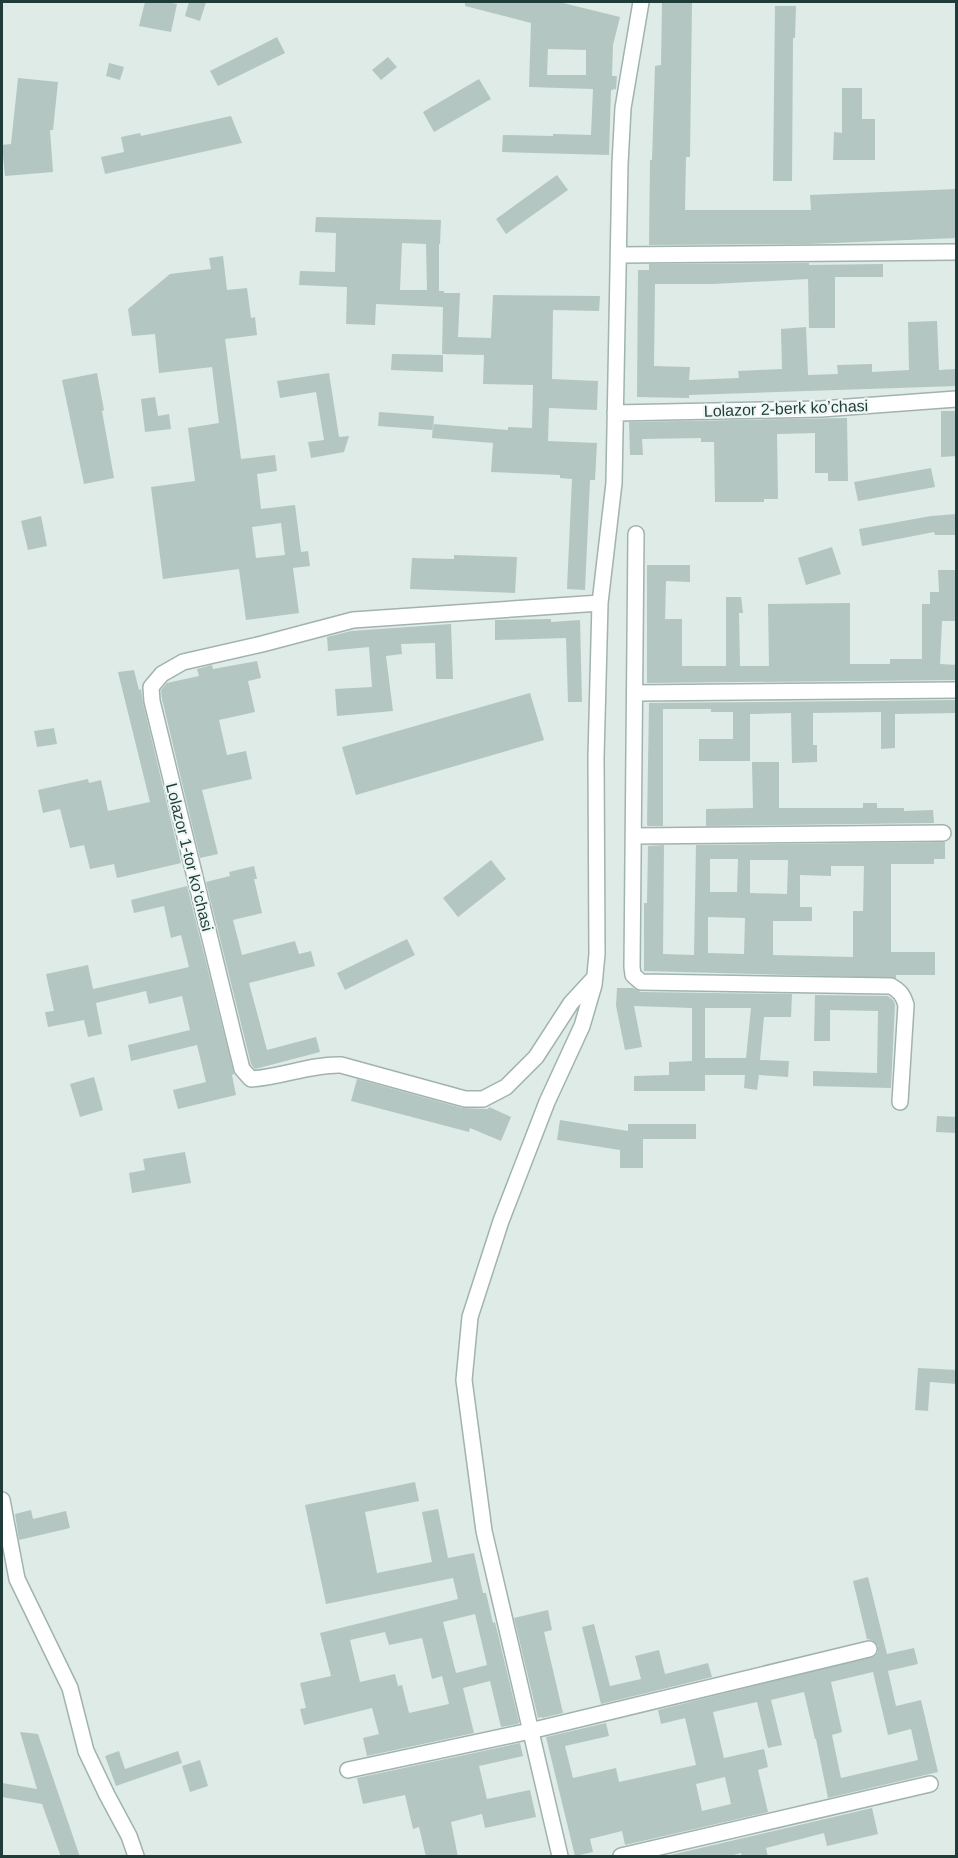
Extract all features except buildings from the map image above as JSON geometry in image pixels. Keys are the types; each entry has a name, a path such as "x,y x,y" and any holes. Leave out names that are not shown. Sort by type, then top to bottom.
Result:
{"street":[{"path":"560,1857 484,1531 464,1380 470,1317 501,1221 547,1102 582,1026 595,977 597,954 596,757 600,603 614,483 620,164 623,108 641,2"},
{"path":"619,255 957,252"},
{"name":"Lolazor 2-berk koʼchasi","path":"615,413 821,409 957,399"},
{"path":"636,534 633,975 641,982 891,986 904,997 906,1005 900,1102"},
{"name":"Lolazor 1-tor ko‘chasi","path":"595,977 571,1003 536,1057 506,1087 483,1099 465,1098 341,1065 326,1065 268,1078 251,1079 242,1069 152,701 151,687 162,674 183,662 353,620 600,603"},
{"path":"635,693 957,690"},
{"path":"633,836 943,833"},
{"path":"2,1500 17,1579 70,1688 86,1751 129,1836 136,1857"},
{"path":"348,1770 531,1731 868,1649"},
{"path":"621,1857 930,1784"}]}
